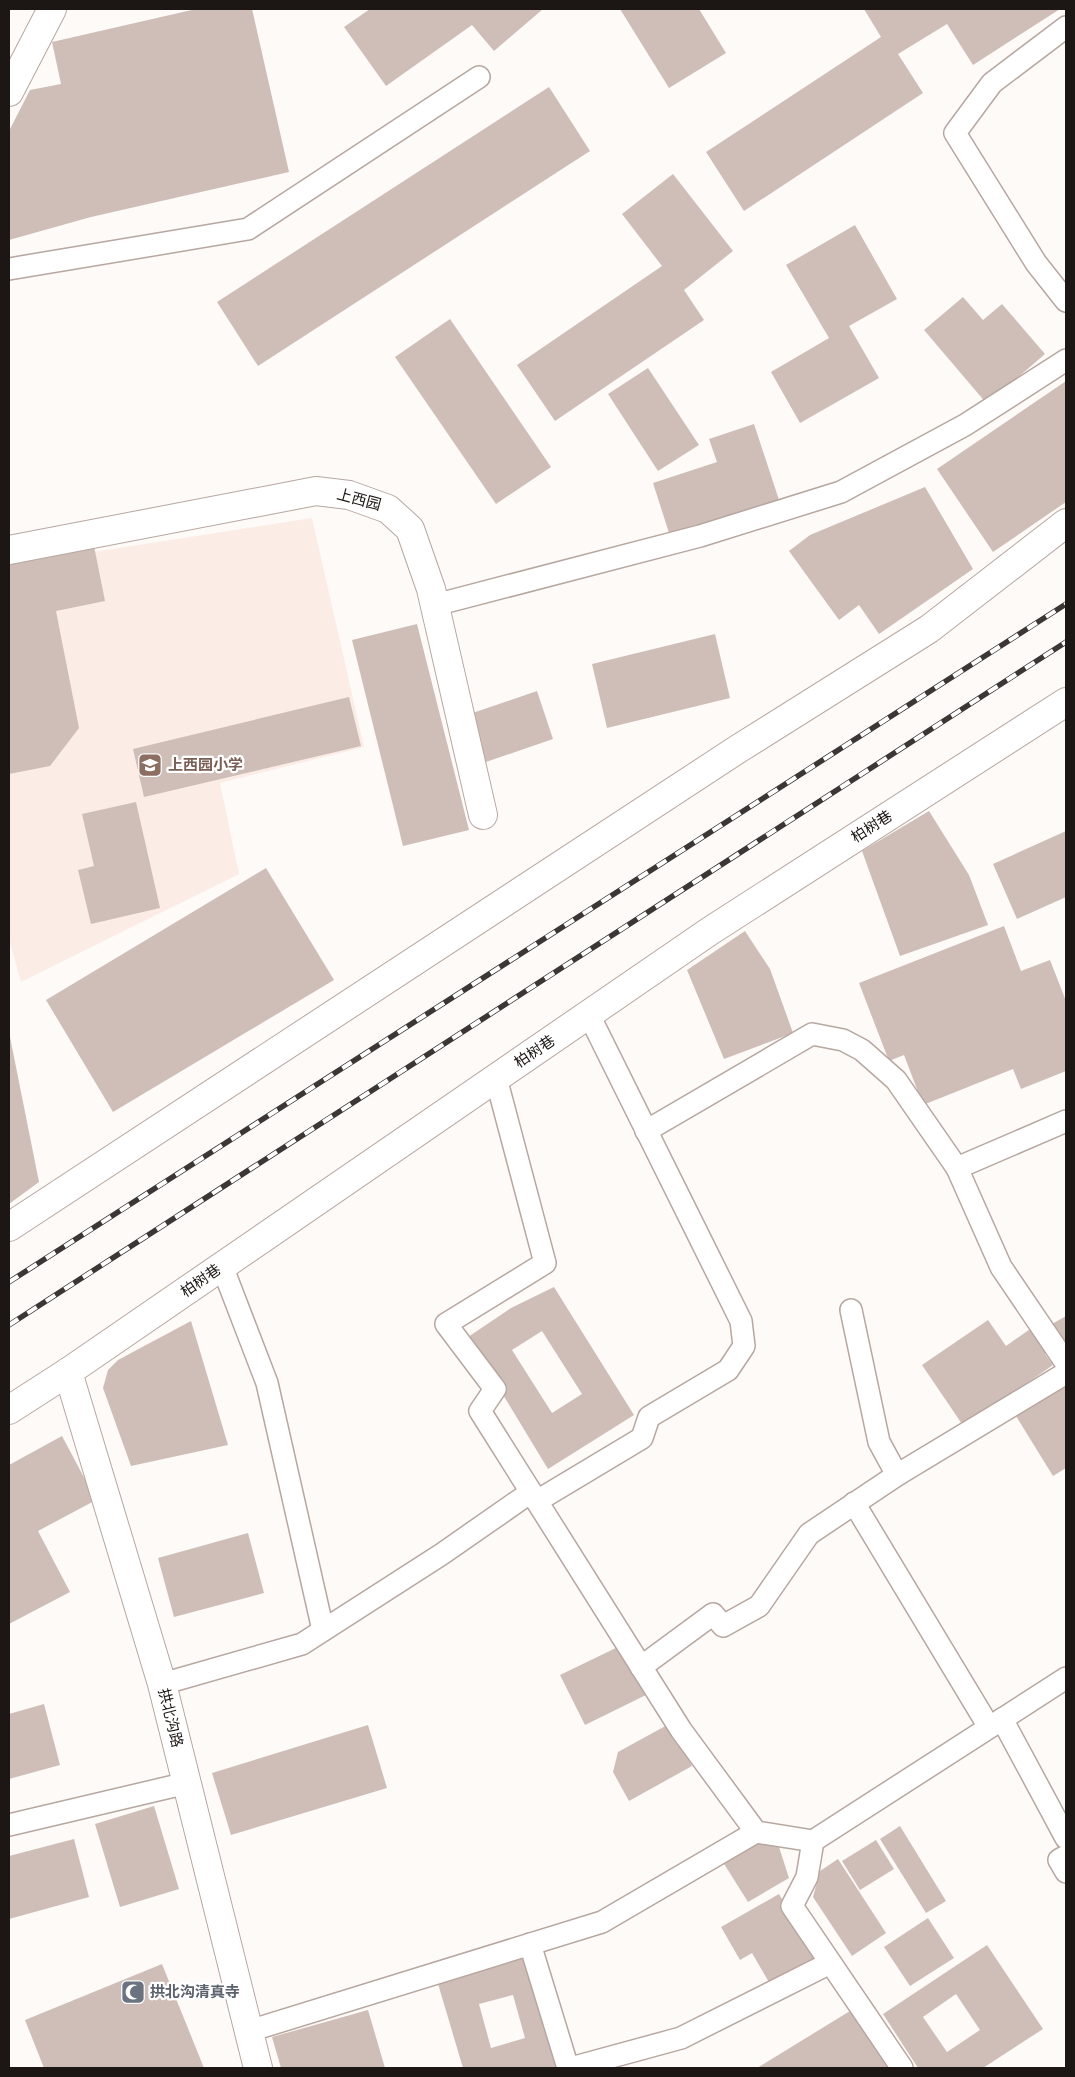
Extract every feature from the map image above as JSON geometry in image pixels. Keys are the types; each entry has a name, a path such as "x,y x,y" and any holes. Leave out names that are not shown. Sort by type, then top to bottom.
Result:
{"street":[{"path":"9,92 52,9"},
{"name":"上西园","path":"9,550 316,491 349,495 388,509 410,528 435,605 483,815"},
{"path":"9,1227 730,754 929,629 1066,523"},
{"name":"柏树巷","path":"9,1410 68,1372 710,931 1066,702"},
{"name":"拱北沟路","path":"68,1372 162,1684 258,2068"}],"lane":[{"path":"1066,28 992,83 955,133 1036,263 1066,301"},
{"path":"9,269 248,229 478,78"},
{"path":"435,605 700,536 841,492 966,425 1066,360"},
{"path":"162,1684 302,1644 534,1496 642,1438 649,1417 728,1370 744,1346 741,1321 588,1015"},
{"path":"646,1131 812,1034 843,1040 862,1050 896,1080 957,1168 1001,1267 1066,1364"},
{"path":"496,1078 545,1263 446,1324 495,1389 480,1411 681,1730 756,1832"},
{"path":"957,1168 1066,1121"},
{"path":"222,1266 267,1383 323,1630"},
{"path":"852,1310 879,1442 897,1475"},
{"path":"641,1667 713,1614 724,1626 759,1606 809,1534 897,1475 1066,1373"},
{"path":"854,1503 996,1723 1066,1838"},
{"path":"248,2031 602,1922 756,1832 813,1841 1066,1678"},
{"path":"9,1825 187,1783"},
{"path":"813,1841 807,1876 792,1906 902,2068"},
{"path":"1066,1856 1059,1860 1066,1872"},
{"path":"530,1944 569,2068 681,2038 830,1963"}],"shaded area":[{"name":"上西园小学","path":"312,518 364,747 220,783 239,874 21,982 9,939 9,565"}],"building":[{"path":"196,9 252,9 289,172 91,217 9,240 9,131 30,90 61,84 52,42"},
{"path":"370,9 543,9 494,51 472,25 386,86 344,27"},
{"path":"620,9 699,9 726,53 669,88"},
{"path":"864,9 1060,9 973,65 947,24 898,54 923,93 744,211 706,152 881,37"},
{"path":"549,87 590,151 258,366 217,302"},
{"path":"673,174 733,251 684,290 704,320 555,421 517,365 662,266 622,214"},
{"path":"855,225 897,299 849,326 879,378 800,423 771,372 829,338 786,265"},
{"path":"963,297 983,320 1002,304 1045,354 987,404 924,330"},
{"path":"450,319 551,467 496,504 395,357"},
{"path":"648,368 699,445 658,471 608,394"},
{"path":"1066,381 1066,502 993,552 937,469"},
{"path":"754,424 779,500 670,536 653,483 717,462 709,439"},
{"path":"925,487 973,569 879,634 859,605 839,620 789,551 810,535"},
{"path":"94,546 105,601 56,611 79,728 50,766 9,774 9,564"},
{"path":"417,624 469,830 403,846 352,640"},
{"path":"715,634 730,698 607,728 592,664"},
{"path":"537,691 553,739 477,765 461,717"},
{"path":"349,697 361,746 144,797 133,749"},
{"path":"136,802 160,908 91,924 78,870 94,866 82,814"},
{"path":"929,811 969,875 988,925 900,956 862,851"},
{"path":"1066,831 1066,897 1017,919 993,864"},
{"path":"266,868 334,980 113,1112 46,1000"},
{"path":"1004,926 1021,971 1050,960 1066,1001 1066,1071 1021,1089 1013,1069 923,1105 904,1055 889,1061 859,983"},
{"path":"745,931 770,969 793,1033 724,1059 687,970"},
{"path":"9,1032 39,1182 9,1204"},
{"path":"554,1287 634,1415 548,1469 468,1337 511,1308","holes":["542,1331 582,1394 552,1413 512,1350"]},
{"path":"1066,1316 1066,1349 1052,1324"},
{"path":"988,1320 1006,1346 1033,1327 1050,1351 1045,1354 1053,1365 964,1427 922,1365"},
{"path":"191,1321 228,1445 131,1466 103,1388 108,1370 118,1360"},
{"path":"1066,1384 1066,1468 1053,1476 1016,1416"},
{"path":"62,1436 96,1500 38,1531 70,1592 9,1624 9,1465"},
{"path":"248,1533 264,1593 174,1617 158,1558"},
{"path":"622,1645 646,1695 585,1725 560,1675"},
{"path":"44,1704 60,1765 9,1779 9,1714"},
{"path":"669,1724 692,1766 629,1801 613,1772 618,1752"},
{"path":"368,1725 387,1788 231,1835 212,1773"},
{"path":"154,1806 179,1889 120,1907 95,1824"},
{"path":"900,1826 946,1901 926,1913 880,1839"},
{"path":"74,1839 89,1897 9,1919 9,1856"},
{"path":"753,1839 778,1844 789,1878 748,1902 721,1859"},
{"path":"876,1840 894,1869 860,1890 842,1861"},
{"path":"838,1859 886,1933 852,1956 813,1897 820,1871"},
{"path":"779,1894 816,1957 770,1984 752,1953 740,1960 721,1927"},
{"path":"928,1918 954,1958 910,1986 884,1947"},
{"path":"987,1945 1043,2029 983,2068 918,2068 883,2014","holes":["956,1994 980,2030 947,2052 923,2017"]},
{"path":"527,1950 558,2068 463,2068 436,1977","holes":["513,1995 525,2038 491,2048 479,2004"]},
{"name":"拱北沟清真寺","path":"162,1964 204,2068 44,2068 25,2020"},
{"path":"368,2010 385,2068 281,2068 272,2037"},
{"path":"850,2011 888,2068 757,2068"}],"railway":[{"path":"9,1282 1066,604"},
{"path":"9,1325 1066,642"}],"place":[{"name":"上西园小学","path":"150,765"},
{"name":"拱北沟清真寺","path":"133,1992"}]}
